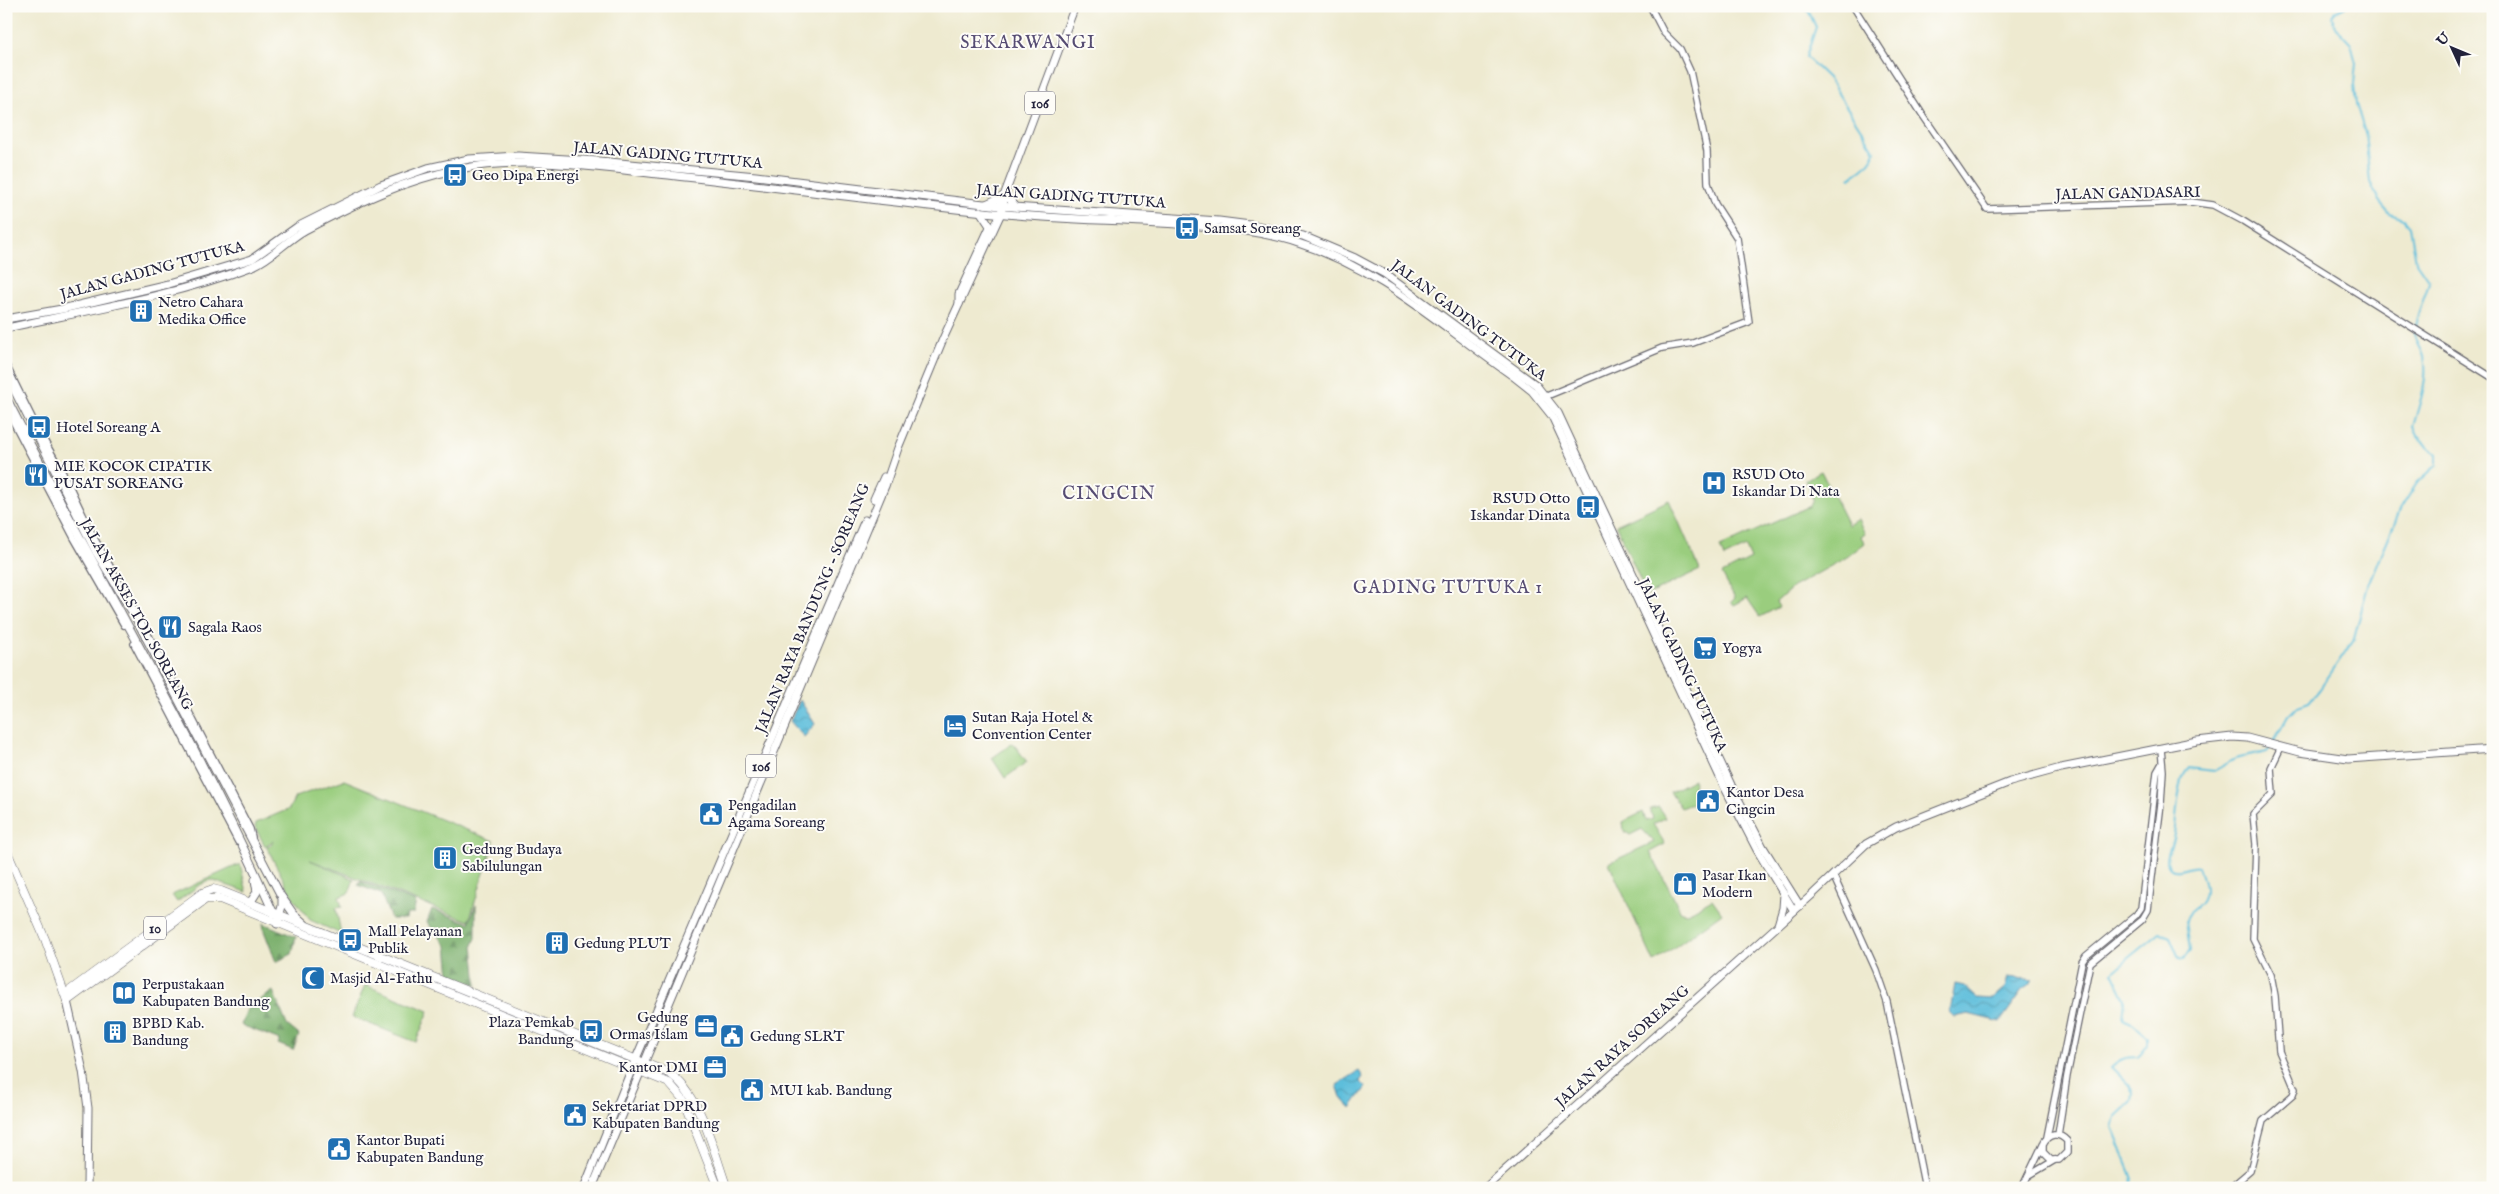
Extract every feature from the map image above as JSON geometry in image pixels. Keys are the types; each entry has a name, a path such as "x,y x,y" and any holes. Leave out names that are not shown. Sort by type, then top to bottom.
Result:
{"highway":[{"path":"6,849 45,939 66,997"},
{"name":"10","path":"137,946 206,890 221,891 250,903 377,964 669,1083 679,1092 718,1188"},
{"name":"10","path":"66,997 137,946 210,898 220,899 308,927 640,1060 674,1077 689,1091 727,1188"},
{"path":"377,964 380,956"},
{"path":"448,992 451,984"},
{"path":"510,1017 513,1009"}],"main road":[{"name":"JALAN RAYA BANDUNG - SOREANG","path":"636,1069 885,486 891,465 958,305 960,294 1002,205 1075,6"},
{"name":"JALAN GADING TUTUKA","path":"6,319 62,309 168,284 252,259 304,223 381,185 428,168 469,159 518,156 1016,207 1163,220 1257,233 1301,243 1352,264 1400,292 1545,400 1599,508 1735,800 1794,911"},
{"name":"JALAN GADING TUTUKA","path":"6,328 160,294 254,265 307,229 384,192 430,175 479,166 519,163 653,170 980,211 1002,205"},
{"path":"986,204 1016,207"},
{"name":"JALAN GADING TUTUKA","path":"1002,205 1012,214 1163,220"},
{"path":"980,211 993,226 1012,214"},
{"name":"JALAN AKSES TOL SOREANG","path":"6,374 281,896 293,913 308,927"},
{"name":"JALAN AKSES TOL SOREANG","path":"6,397 76,537 155,673 237,832 241,845 277,917"},
{"path":"155,673 163,670"},
{"name":"JALAN RAYA SOREANG","path":"1485,1188 1833,875 1874,839 1896,827 2010,782 2061,768 2232,737 2326,757 2348,759 2493,749"},
{"name":"JALAN GADING TUTUKA","path":"1771,867 1800,906"},
{"path":"250,903 257,892 254,870"},
{"path":"1778,925 1783,908 1784,894"},
{"name":"JALAN AKSES TOL SOREANG","path":"277,917 283,904 281,896"},
{"path":"66,997 84,1071 87,1099 87,1188"},
{"path":"584,1188 636,1069"},
{"path":"592,1188 636,1069"}],"street":[{"path":"1545,400 1662,348 1699,341 1749,322 1737,238 1715,204 1708,184 1707,151 1690,71 1680,49 1664,33 1650,6"},
{"name":"JALAN GANDASARI","path":"1853,6 1987,209 2172,202 2213,205 2493,378"},
{"name":"JALAN AKSES TOL SOREANG","path":"6,365 65,477 102,556 137,612 213,756 250,829 252,839"},
{"name":"JALAN AKSES TOL SOREANG","path":"6,408 127,630 233,836 241,845"},
{"path":"2230,1188 2250,1170 2263,1121 2293,1095 2295,1089 2279,1051 2275,996 2271,975 2253,939 2256,893 2256,844 2252,814 2273,794 2271,768 2279,746"},
{"path":"2058,1134 2067,1076 2090,963 2146,916 2152,887 2161,804 2163,771 2161,749"},
{"path":"2022,1188 2048,1137 2082,962 2086,956 2140,912 2145,886 2157,772 2161,765"},
{"path":"1833,875 1876,970 1887,1002 1925,1188"},
{"path":"2145,886 2152,887"},
{"path":"2048,1137 2058,1134"},
{"path":"2028,1176 2055,1160 2063,1158 2068,1149 2067,1141 2058,1134"},
{"path":"2043,1144 2045,1155 2055,1160"}],"green space":[{"path":"1821,471 1848,525 1858,519 1865,534 1861,537 1865,543 1847,557 1793,587 1776,602 1779,607 1760,617 1747,598 1734,605 1731,602 1735,598 1722,574 1751,559 1746,547 1724,558 1720,547 1810,506 1812,496 1805,480"},
{"path":"1669,500 1700,570 1647,595 1616,525"},
{"path":"1013,743 1027,762 1005,778 992,758"},
{"path":"1694,779 1693,791 1697,801 1681,808 1670,792"},
{"path":"344,780 494,841 469,921 310,860 354,879 349,893 339,897 342,907 336,908 341,934 310,920 292,896 266,846 271,845 273,841 265,846 255,827 256,823 289,809 295,797"},
{"path":"1659,807 1665,818 1653,824 1665,844 1650,852 1681,912 1687,913 1712,899 1722,913 1654,962 1609,863 1654,842 1642,829 1630,835 1624,831 1623,822 1643,812 1646,821 1653,819 1650,809"},
{"path":"240,864 247,892 211,880 198,886 177,902 172,895"},
{"path":"360,881 416,902 413,914 407,914 406,919 391,919 381,894 358,885"},
{"path":"476,905 476,938 473,945 477,985 450,975 447,946 427,922 432,909 469,923"},
{"path":"263,923 296,937 292,954 276,962 264,931"},
{"path":"365,985 429,1011 416,1042 352,1017"},
{"path":"273,991 287,1025 299,1035 293,1050 278,1044 280,1040 241,1025 247,1009"}],"water":[{"path":"800,700 815,724 804,737 790,721"},
{"path":"2008,977 2033,980 2023,990 2000,1022 1968,1014 1955,1017 1950,1012 1955,984 1964,986 1977,998 1993,999 2005,988"},
{"path":"1359,1071 1363,1077 1360,1081 1366,1087 1351,1108 1341,1097 1337,1085"}],"waterway":[{"path":"1806,6 1816,27 1806,57 1828,78 1875,151 1862,170 1850,178"},
{"path":"2345,6 2335,11 2332,16 2335,27 2351,44 2356,63 2354,84 2356,104 2365,133 2370,182 2379,201 2390,214 2404,219 2410,226 2416,262 2429,281 2415,327"},
{"path":"2273,743 2288,716 2298,706 2309,702 2354,639 2367,589 2401,508 2417,483 2437,465 2437,454 2417,436 2413,427 2423,392 2425,375 2424,357 2415,331"},
{"path":"2131,1188 2132,1176 2112,1127 2116,1117 2132,1102 2133,1093 2129,1085 2111,1067 2123,1059 2138,1057 2147,1045 2147,1037 2134,1024 2123,1019 2125,999 2112,972 2160,933 2170,937 2179,958 2183,959 2190,951 2186,920 2189,914 2204,899 2204,883 2199,867 2173,870 2167,862 2173,839 2179,792 2186,772 2189,768 2214,771 2235,759 2267,752 2271,747"}],"place":[{"name":"Geo Dipa Energi","path":"455,175"},
{"name":"Samsat Soreang","path":"1187,228"},
{"name":"Netro Cahara Medika Office","path":"141,311"},
{"name":"Hotel Soreang A","path":"39,427"},
{"name":"MIE KOCOK CIPATIK PUSAT SOREANG","path":"36,475"},
{"name":"RSUD Oto Iskandar Di Nata","path":"1714,483"},
{"name":"RSUD Otto Iskandar Dinata","path":"1588,507"},
{"name":"Sagala Raos","path":"170,627"},
{"name":"Yogya","path":"1705,648"},
{"name":"Sutan Raja Hotel & Convention Center","path":"955,726"},
{"name":"Kantor Desa Cingcin","path":"1708,801"},
{"name":"Pengadilan Agama Soreang","path":"711,814"},
{"name":"Gedung Budaya Sabilulungan","path":"445,858"},
{"name":"Pasar Ikan Modern","path":"1685,884"},
{"name":"Mall Pelayanan Publik","path":"350,940"},
{"name":"Gedung PLUT","path":"557,943"},
{"name":"Masjid Al-Fathu","path":"313,978"},
{"name":"Perpustakaan Kabupaten Bandung","path":"124,993"},
{"name":"Gedung Ormas Islam","path":"706,1026"},
{"name":"Plaza Pemkab Bandung","path":"591,1031"},
{"name":"BPBD Kab. Bandung","path":"115,1032"},
{"name":"Gedung SLRT","path":"732,1036"},
{"name":"Kantor DMI","path":"715,1067"},
{"name":"MUI kab. Bandung","path":"752,1090"},
{"name":"Sekretariat DPRD Kabupaten Bandung","path":"575,1115"},
{"name":"Kantor Bupati Kabupaten Bandung","path":"339,1149"}],"district":[{"name":"SEKARWANGI","path":"1028,42"},
{"name":"CINGCIN","path":"1109,493"},
{"name":"GADING TUTUKA 1","path":"1448,587"}]}
